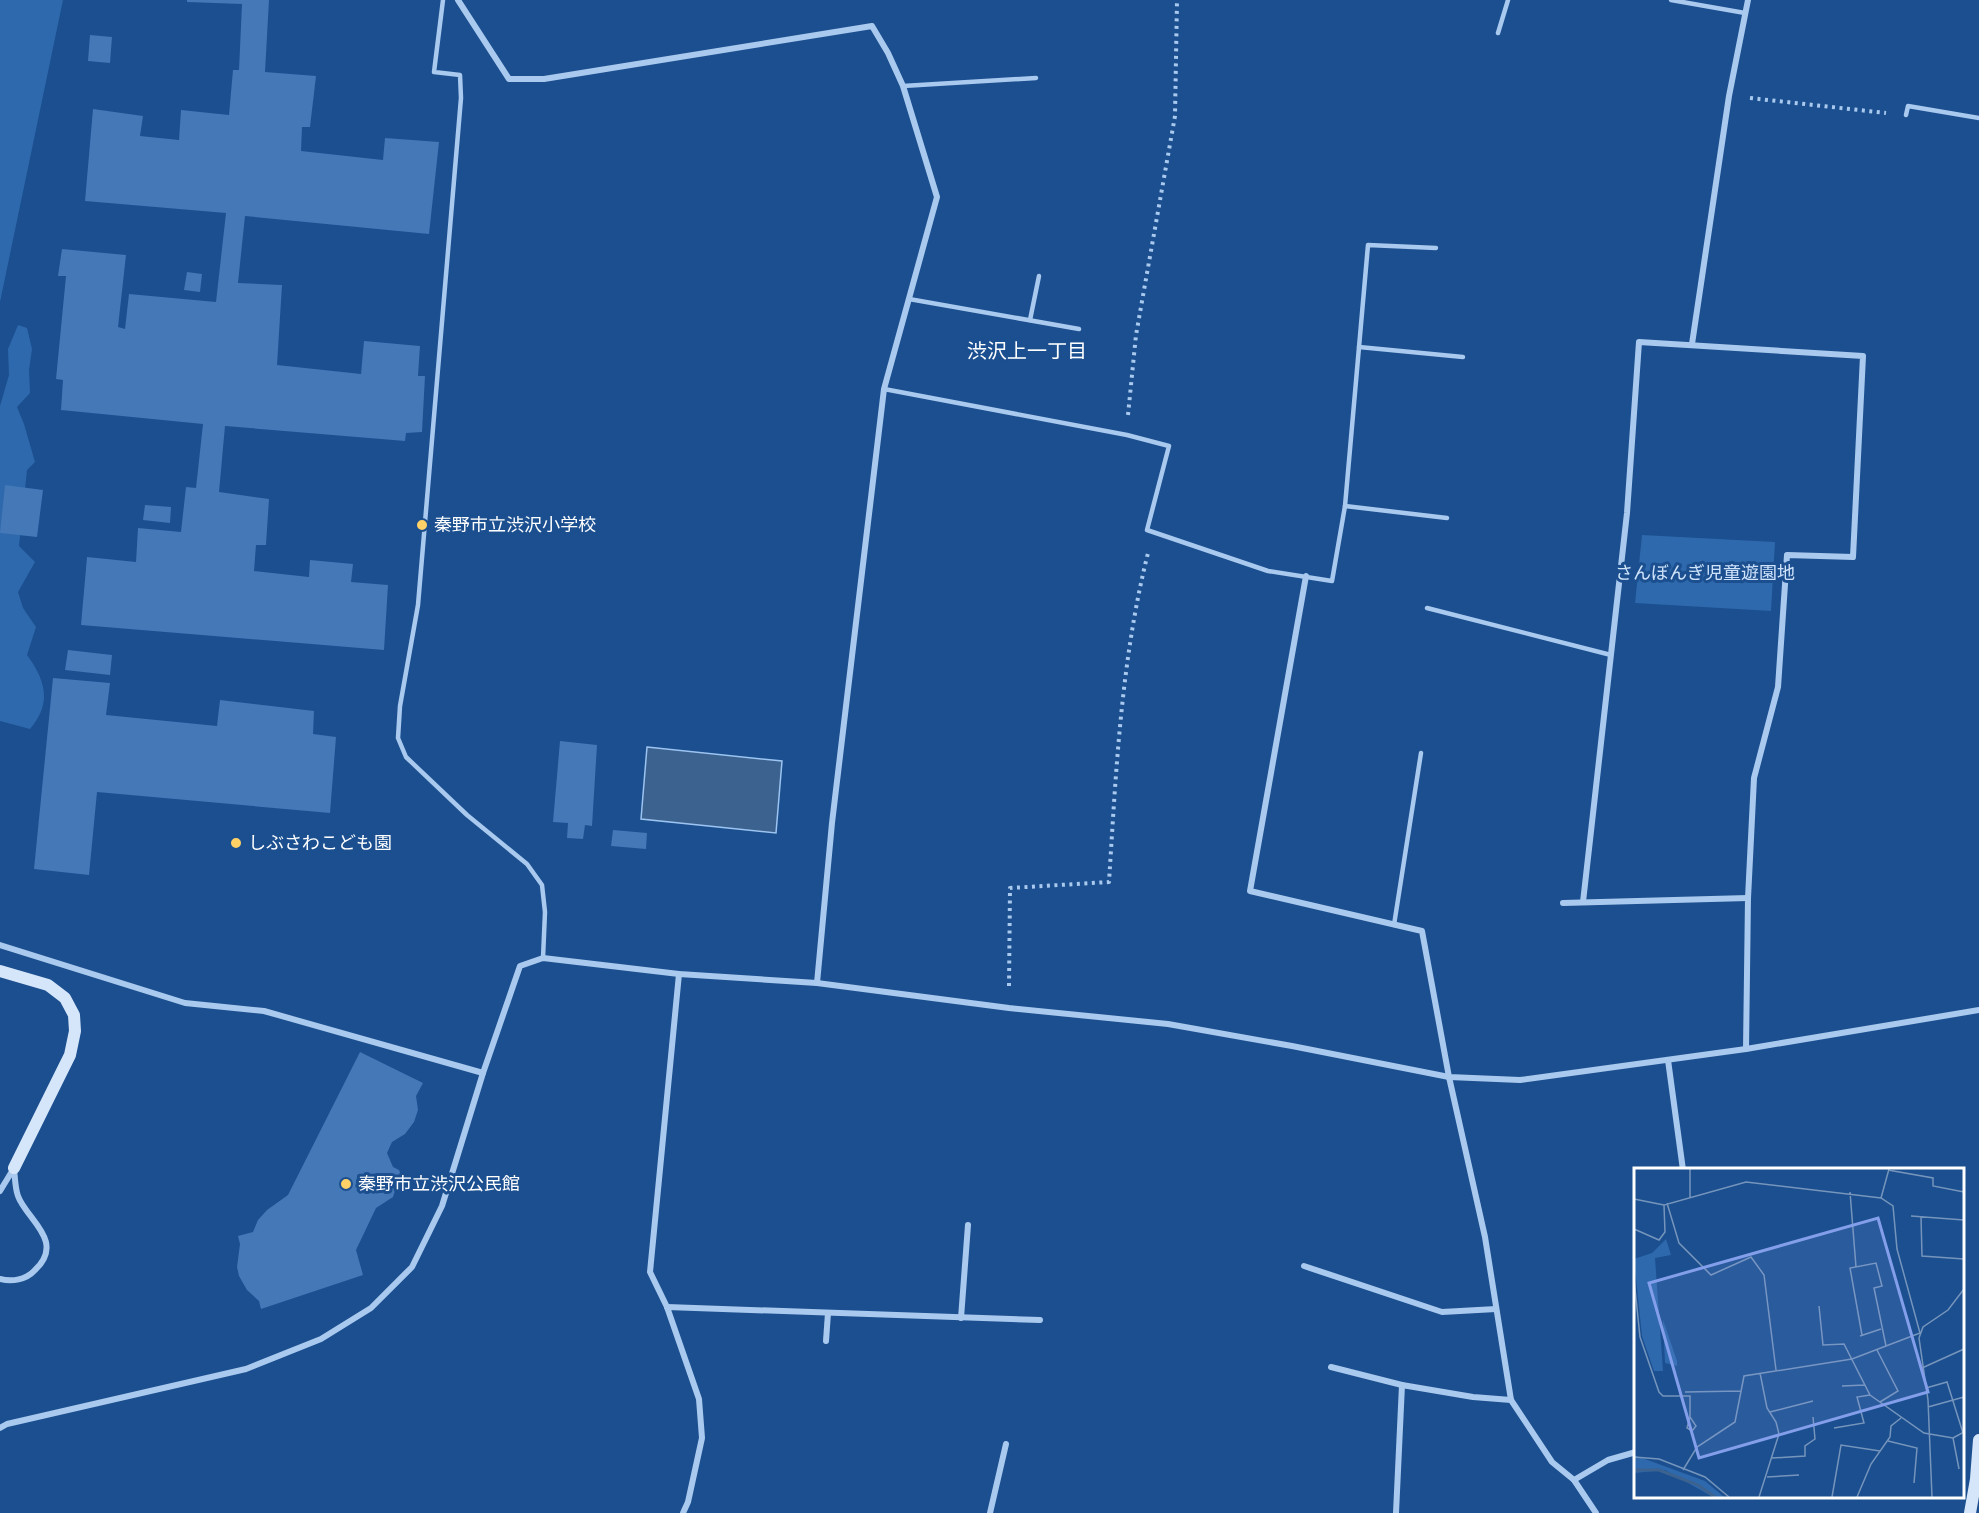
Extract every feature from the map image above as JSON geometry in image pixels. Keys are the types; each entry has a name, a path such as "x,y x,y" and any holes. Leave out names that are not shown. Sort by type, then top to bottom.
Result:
{"street":[{"path":"458,0 509,79 544,79 872,26 888,53 903,86 937,197 884,389 832,824 817,983"},
{"path":"1692,344 1729,96 1748,0"},
{"path":"1583,902 1627,513 1638,342 1863,356 1853,557 1787,555 1779,687 1754,778 1748,898 1746,1049"},
{"path":"1306,576 1250,891 1422,931 1449,1077 1485,1237 1511,1400 1552,1462 1574,1480 1596,1513"},
{"path":"1563,903 1748,898"},
{"path":"0,945 185,1003 264,1011 483,1073"},
{"path":"0,1428 7,1424 246,1369 321,1339 371,1308 411,1267 442,1206 483,1073 520,966 543,958 679,974 817,983 1009,1008 1168,1024 1449,1077 1520,1080 1746,1049 1979,1010"},
{"path":"0,971 48,985 65,998 74,1014 75,1031 70,1055 14,1168 0,1191"},
{"path":"679,974 650,1272 667,1307 699,1400 702,1438 688,1502 683,1513"},
{"path":"1668,1060 1683,1168"},
{"path":"0,1279 15,1280 26,1277 36,1270 43,1260 46,1248 39,1226 18,1197 14,1168"},
{"path":"961,1318 968,1225"},
{"path":"1304,1266 1442,1312 1496,1309"},
{"path":"667,1307 1040,1320"},
{"path":"826,1341 828,1313"},
{"path":"1331,1367 1402,1385 1473,1397 1511,1400"},
{"path":"1396,1513 1402,1385"},
{"path":"1970,1513 1977,1479 1979,1440"},
{"path":"990,1513 1006,1444"},
{"path":"1574,1480 1608,1460 1634,1452"}],"lane":[{"path":"443,0 434,72 460,75 461,98 418,605 400,706 398,738 406,757 467,815 527,864 542,885 545,912 543,958"},
{"path":"1498,33 1508,0"},
{"path":"1671,0 1745,13"},
{"path":"903,86 1036,78"},
{"path":"1906,115 1908,106 1979,118"},
{"path":"884,389 1127,435 1169,446 1147,530 1268,571 1332,581 1345,506 1368,245 1436,248"},
{"path":"1030,320 1039,276"},
{"path":"909,299 1079,329"},
{"path":"1359,347 1463,357"},
{"path":"1345,506 1447,518"},
{"path":"1426,608 1611,655"},
{"path":"1394,925 1421,753"}],"path":[{"path":"1127,435 1136,335 1175,117 1177,0"},
{"path":"1729,96 1906,115"},
{"path":"1009,1008 1010,888 1109,882 1119,727 1136,600 1153,532"}],"green space":[{"path":"0,0 63,0 0,302"},
{"path":"18,325 27,328 32,349 29,370 30,393 17,407 35,462 27,470 19,546 35,562 18,592 23,608 36,627 27,655 39,674 44,692 41,710 30,729 0,721 0,406 9,375 8,349"},
{"name":"さんぼんぎ児童遊園地","path":"1642,535 1775,542 1771,611 1635,603"}],"shaded area":[{"path":"647,747 782,761 776,833 641,819"}],"building":[{"path":"187,0 269,0 265,72 316,76 310,127 302,127 301,151 383,160 385,138 439,142 429,234 245,216 238,283 282,285 277,365 361,374 364,341 420,346 418,376 425,376 422,432 406,433 405,441 225,426 219,492 269,499 266,545 256,545 254,571 309,577 310,560 353,564 351,582 388,585 384,650 81,625 87,557 136,562 138,528 181,532 186,487 196,488 203,424 61,410 63,380 56,379 66,276 58,276 62,249 126,255 118,327 125,329 129,294 216,302 226,213 85,201 93,109 143,116 140,136 179,140 181,110 229,115 233,70 239,70 242,4 187,2"},
{"path":"90,35 112,37 110,63 88,61"},
{"path":"187,272 202,274 200,292 184,290"},
{"path":"5,485 43,490 37,537 0,533"},
{"path":"145,505 171,507 170,523 143,520"},
{"path":"68,650 112,655 110,675 65,670"},
{"path":"53,678 110,683 106,715 217,726 220,700 314,711 313,734 336,737 330,813 97,792 89,875 34,869"},
{"path":"560,741 597,745 592,826 585,825 583,839 567,838 568,823 553,822"},
{"path":"613,830 647,833 646,849 611,846"},
{"name":"秦野市立渋沢公民館","path":"360,1052 423,1083 416,1096 418,1110 414,1122 405,1134 392,1142 387,1153 393,1167 399,1170 403,1179 398,1181 393,1197 376,1208 356,1250 363,1275 261,1309 259,1301 247,1290 239,1276 238,1236 253,1232 258,1220 267,1210 288,1195"}],"place":[{"name":"秦野市立渋沢小学校","path":"422,525"},
{"name":"しぶさわこども園","path":"236,843"},
{"name":"秦野市立渋沢公民館","path":"346,1184"}],"district":[{"name":"渋沢上一丁目","path":"1027,351"}]}
